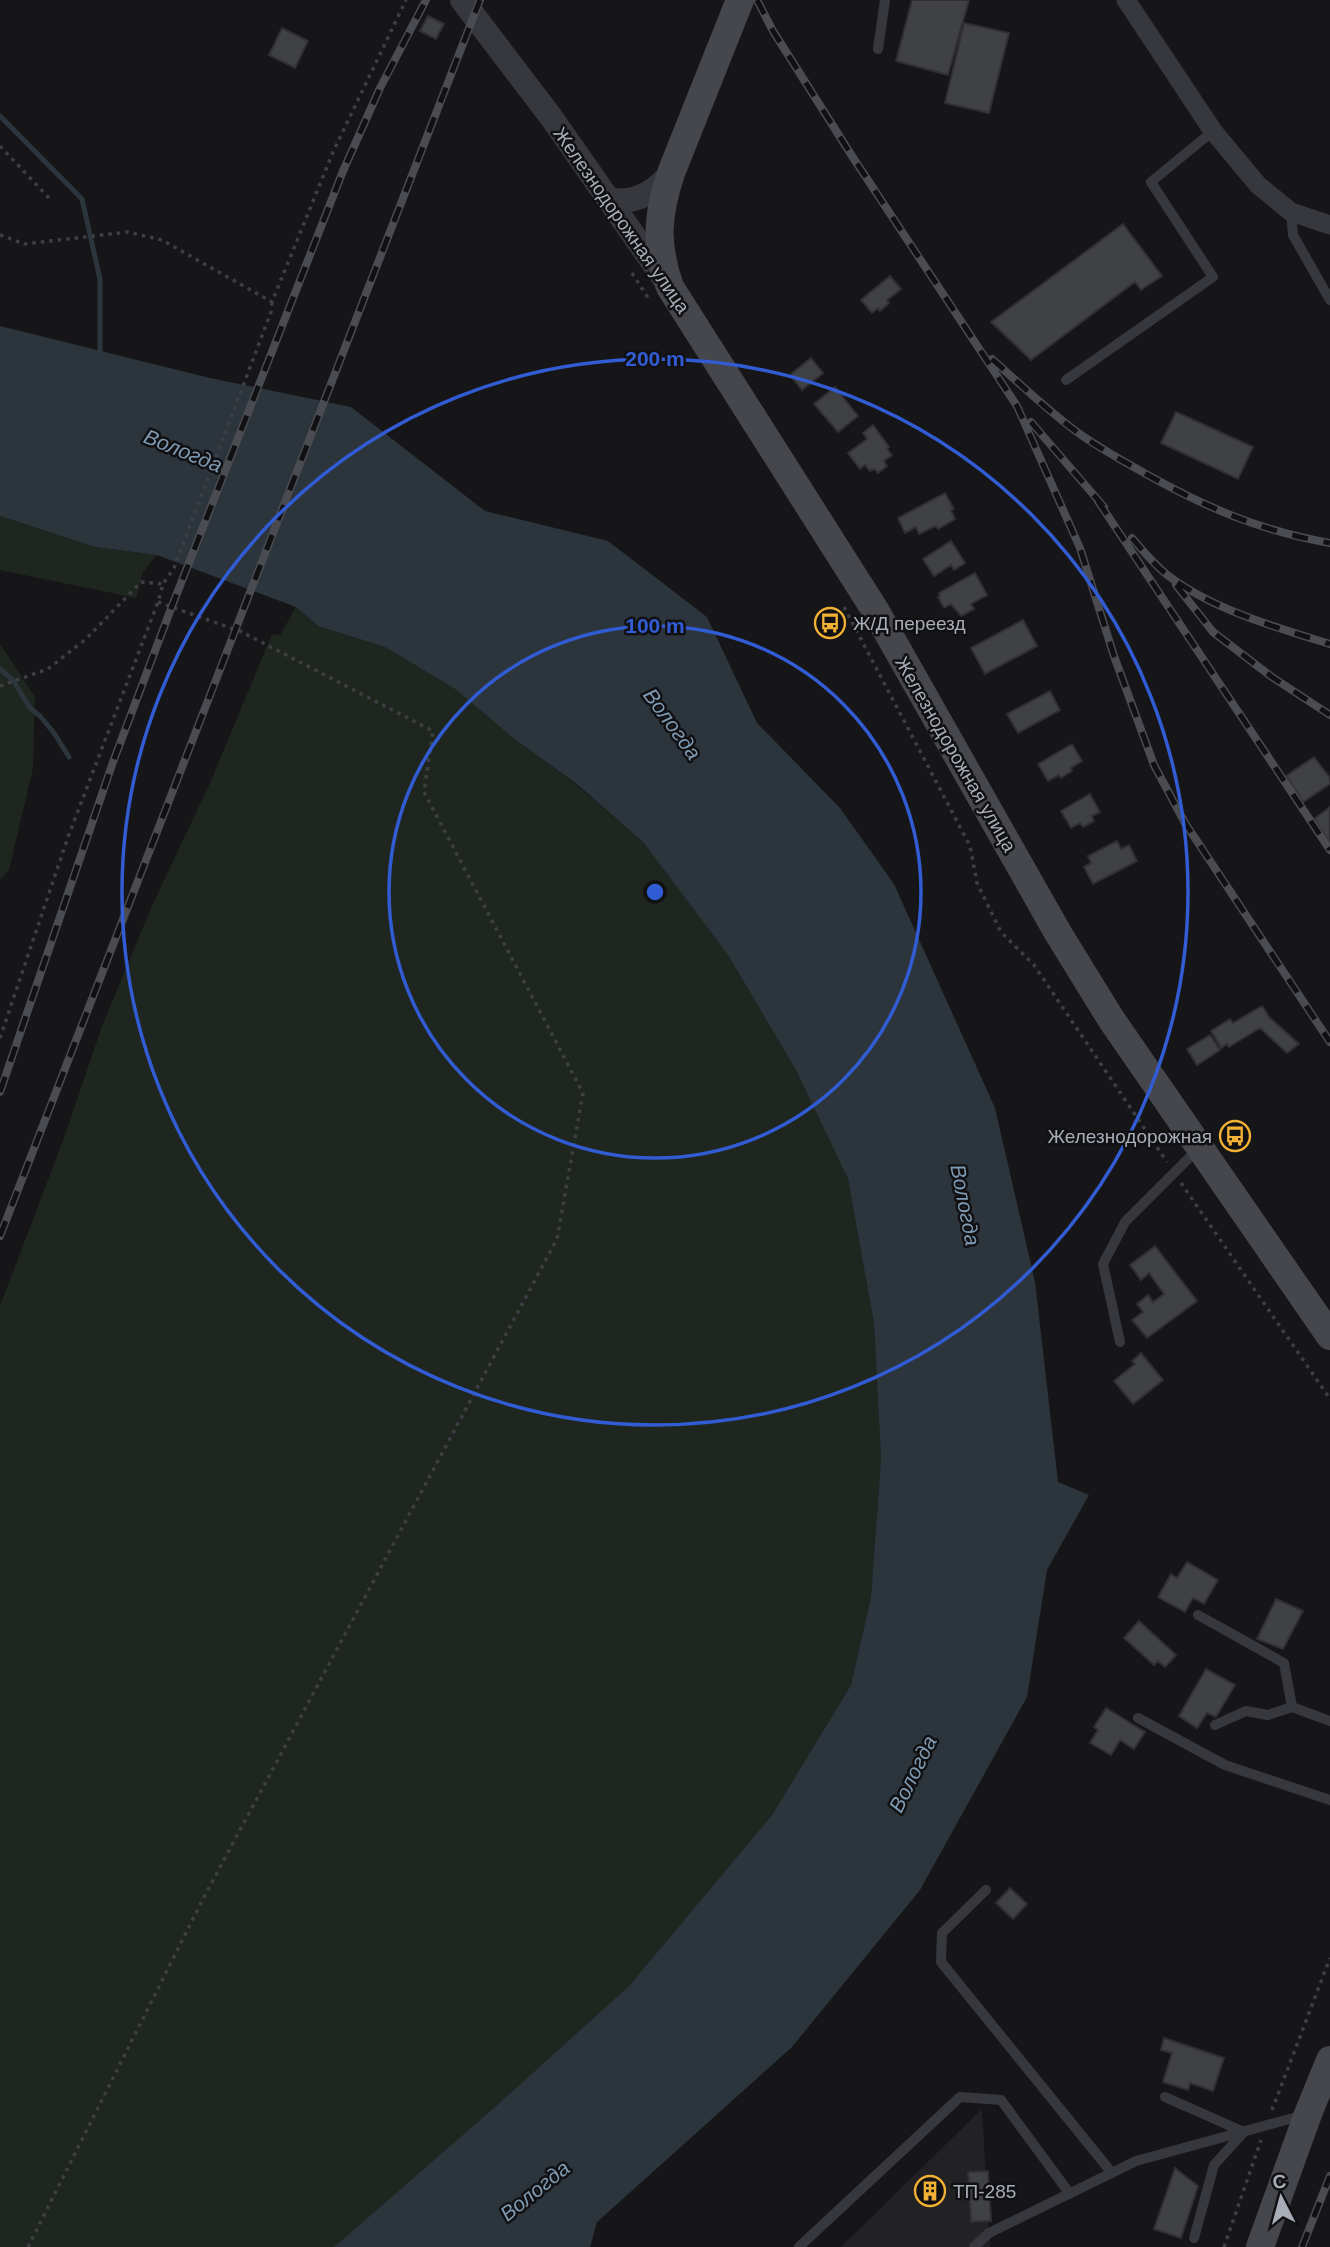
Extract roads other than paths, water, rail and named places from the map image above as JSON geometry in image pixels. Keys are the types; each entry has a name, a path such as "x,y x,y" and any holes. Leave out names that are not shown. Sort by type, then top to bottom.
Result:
{"main road":[{"path":"670,287 663,268 658,232 662,202 740,0"},
{"name":"Железнодорожная улица","path":"670,287 875,610 1058,933 1111,1019 1330,1336"},
{"path":"1260,2247 1308,2114 1328,2072"}],"street":[{"name":"Железнодорожная улица","path":"461,0 551,117 670,287"},
{"path":"1126,0 1213,131 1258,185 1291,212 1330,225"},
{"path":"608,199 625,201 646,195 664,182 671,173"}],"lane":[{"path":"878,49 885,0"},
{"path":"1066,380 1213,277 1151,182 1213,131"},
{"path":"1291,212 1293,235 1330,300"},
{"path":"1120,1342 1103,1264 1125,1222 1200,1148"},
{"path":"1198,1615 1284,1663 1292,1707"},
{"path":"1215,1725 1246,1711 1268,1715 1292,1707 1330,1721"},
{"path":"1138,1718 1225,1765 1330,1800"},
{"path":"986,1890 942,1933 941,1962 1112,2173"},
{"path":"799,2247 960,2097 1001,2100 1070,2194"},
{"path":"1165,2097 1244,2132"},
{"path":"974,2247 989,2233 1136,2161 1308,2114"},
{"path":"1194,2238 1214,2165 1244,2132"}],"water":[{"name":"Вологда","path":"0,326 210,378 351,407 485,511 608,541 707,617 757,723 840,808 894,884 995,1108 1035,1282 1058,1482 1089,1495 1047,1570 1027,1697 920,1890 792,2047 597,2222 590,2247 334,2247 629,1986 772,1815 851,1685 871,1597 881,1459 874,1324 848,1179 797,1072 728,955 643,842 579,786 512,737 455,689 385,647 318,626 296,607 157,555 95,547 0,516"}],"waterway":[{"path":"0,116 82,199 100,279 100,351"},
{"path":"0,669 13,680 30,708 54,733 69,757"}],"railway":[{"path":"0,1092 113,762 172,606 343,171 380,88 426,0"},
{"path":"0,1236 480,0"},
{"path":"757,0 773,31 852,156 1017,406 1080,548 1114,656 1154,765 1185,823 1330,1042"},
{"path":"992,359 1077,432 1146,474 1235,517 1281,532 1330,543"},
{"path":"1031,422 1104,507"},
{"path":"1098,501 1330,850"},
{"path":"1132,538 1165,573 1187,589 1247,617 1330,644"},
{"path":"1176,585 1213,632 1272,677 1330,715"},
{"path":"1302,2247 1330,2176"}],"place":[{"name":"Ж/Д переезд","path":"830,623"},
{"name":"Железнодорожная","path":"1235,1136"},
{"name":"ТП-285","path":"930,2191"}]}
